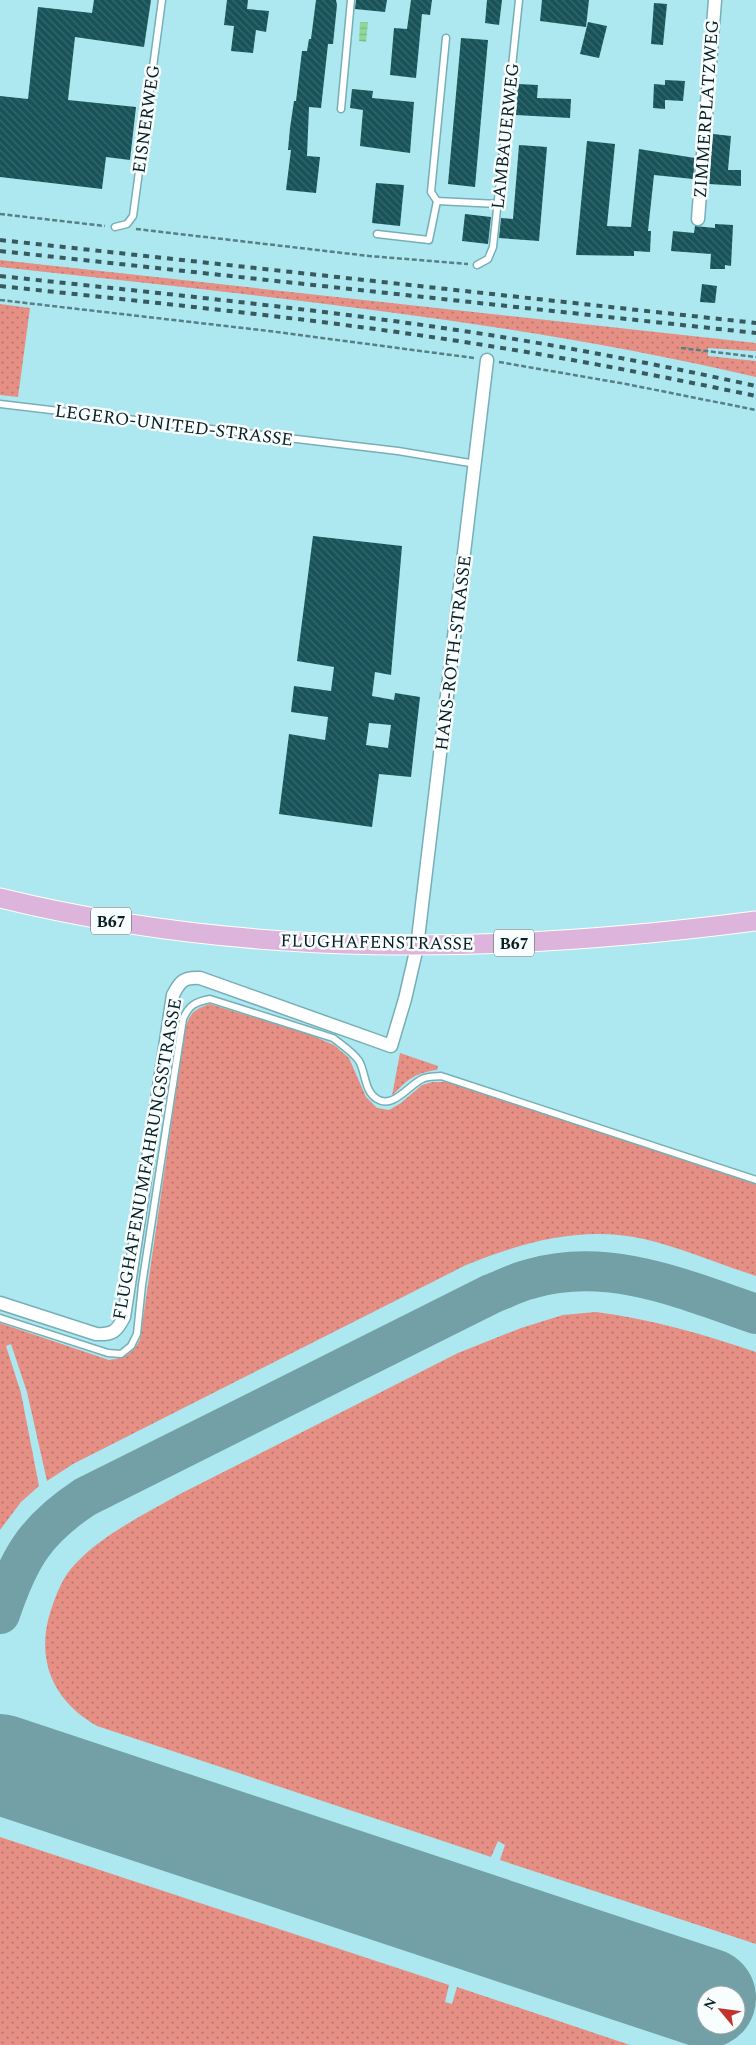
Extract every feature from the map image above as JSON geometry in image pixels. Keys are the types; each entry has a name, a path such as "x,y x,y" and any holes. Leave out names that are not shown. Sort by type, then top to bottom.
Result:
{"main road":[{"name":"FLUGHAFENSTRASSE","path":"0,898 66,913 159,929 285,941 417,946 603,938 756,921"}],"street":[{"name":"ZIMMERPLATZWEG","path":"698,219 715,0"},
{"name":"HANS-ROTH-STRASSE","path":"417,946 487,360"},
{"name":"FLUGHAFENUMFAHRUNGSSTRASSE","path":"0,1303 96,1334 110,1335 118,1329 124,1317 173,995 180,982 188,978 200,978 391,1046 405,999 417,946"}],"lane":[{"name":"EISNERWEG","path":"115,227 128,224 133,216 162,0"},
{"path":"341,109 351,0"},
{"name":"LAMBAUERWEG","path":"477,265 488,259 493,248 519,0"},
{"path":"446,38 430,192 437,201 498,204"},
{"path":"377,234 429,240 437,201"},
{"name":"LEGERO-UNITED-STRASSE","path":"0,404 348,445 476,464"},
{"path":"0,1318 108,1353 121,1354 131,1346 137,1334 142,1285 183,1019 187,1008 196,1002 210,999 333,1038 346,1047 359,1062 369,1092 383,1102 394,1101 408,1088 425,1078 441,1076 756,1180"},
{"path":"383,1102 385,1094"}],"path":[{"path":"0,214 370,256 477,265"},
{"path":"0,300 287,333 487,360 756,410"},
{"path":"681,348 756,357"}],"shaded area":[{"path":"360,22 368,22 366,42 359,41"},
{"path":"0,260 756,343 756,351 708,348 708,356 756,361 756,377 569,339 475,324 285,299 0,267"},
{"path":"0,304 30,308 18,397 0,395"},
{"path":"210,1004 311,1035 334,1045 349,1058 366,1097 377,1108 389,1110 401,1103 422,1085 433,1082 449,1082 756,1184 756,1276 672,1247 621,1235 575,1235 553,1238 509,1249 466,1265 73,1464 47,1481 27,1392 11,1344 6,1346 21,1393 39,1486 21,1502 0,1530 0,1323 109,1360 128,1354 137,1344 140,1339 185,1030 188,1020 193,1013"},
{"path":"400,1053 438,1066 437,1070 422,1073 412,1078 392,1096"},
{"path":"596,1312 677,1328 756,1352 756,1944 500,1860 505,1845 498,1841 491,1857 97,1726 68,1703 57,1689 50,1674 46,1658 45,1641 53,1604 62,1582 70,1570 93,1547 107,1537 178,1495 458,1353 521,1328 563,1315"},
{"path":"0,1837 449,1985 445,2002 452,2004 457,1987 630,2045 0,2045"}],"building":[{"path":"94,0 151,0 144,47 75,37 68,100 136,107 130,160 106,157 102,189 0,177 0,96 28,99 38,7 92,13"},
{"path":"227,0 248,0 247,9 269,11 266,32 256,30 253,53 231,51 234,26 224,25"},
{"path":"316,0 336,0 337,5 333,44 328,44 321,108 309,107 307,156 320,157 316,193 286,190 291,150 288,150 294,101 296,101 302,51 307,51 309,39 311,39"},
{"path":"356,0 387,0 385,12 355,9"},
{"path":"411,0 432,0 430,15 422,14 416,78 390,75 394,28 407,29"},
{"path":"487,0 502,0 499,25 485,23"},
{"path":"542,0 589,0 586,27 540,21"},
{"path":"654,3 667,4 663,45 651,44"},
{"path":"588,22 607,26 599,58 580,54"},
{"path":"461,38 488,40 475,187 448,184"},
{"path":"665,80 685,81 683,101 665,100 665,109 653,108 654,84 665,85"},
{"path":"518,84 538,85 537,98 571,99 570,118 516,115"},
{"path":"352,89 373,91 372,98 414,102 410,153 360,146 363,110 350,108"},
{"path":"713,134 731,136 728,170 741,170 741,186 709,184"},
{"path":"587,141 615,144 607,226 631,227 639,149 695,158 693,179 654,175 648,231 651,231 650,252 634,251 634,256 576,255"},
{"path":"519,145 547,147 539,241 499,238 501,218 513,219"},
{"path":"376,183 404,185 400,226 372,223"},
{"path":"465,214 491,217 488,244 462,241"},
{"path":"715,224 733,225 731,266 725,265 725,269 710,269 711,254 671,251 673,231 694,233 695,226 715,228"},
{"path":"702,284 717,286 715,303 700,302"},
{"path":"313,536 402,546 391,675 375,672 372,696 394,700 395,693 420,697 411,777 379,774 372,827 279,814 289,734 325,740 328,717 291,712 294,686 331,691 334,667 297,661","holes":["369,723 391,725 388,748 366,745"]}],"taxiway":[{"path":"0,1614 14,1577 31,1547 53,1521 85,1497 491,1294 515,1284 559,1273 588,1271 617,1273 673,1286 756,1314"},
{"path":"0,1741 23,1766 52,1782"}],"runway":[{"path":"0,1764 696,1995"}],"railway":[{"path":"0,240 756,323"},
{"path":"0,251 756,333"},
{"path":"0,276 248,303 496,336 594,353 756,386"},
{"path":"0,286 248,313 434,337 529,352 756,396"}]}
